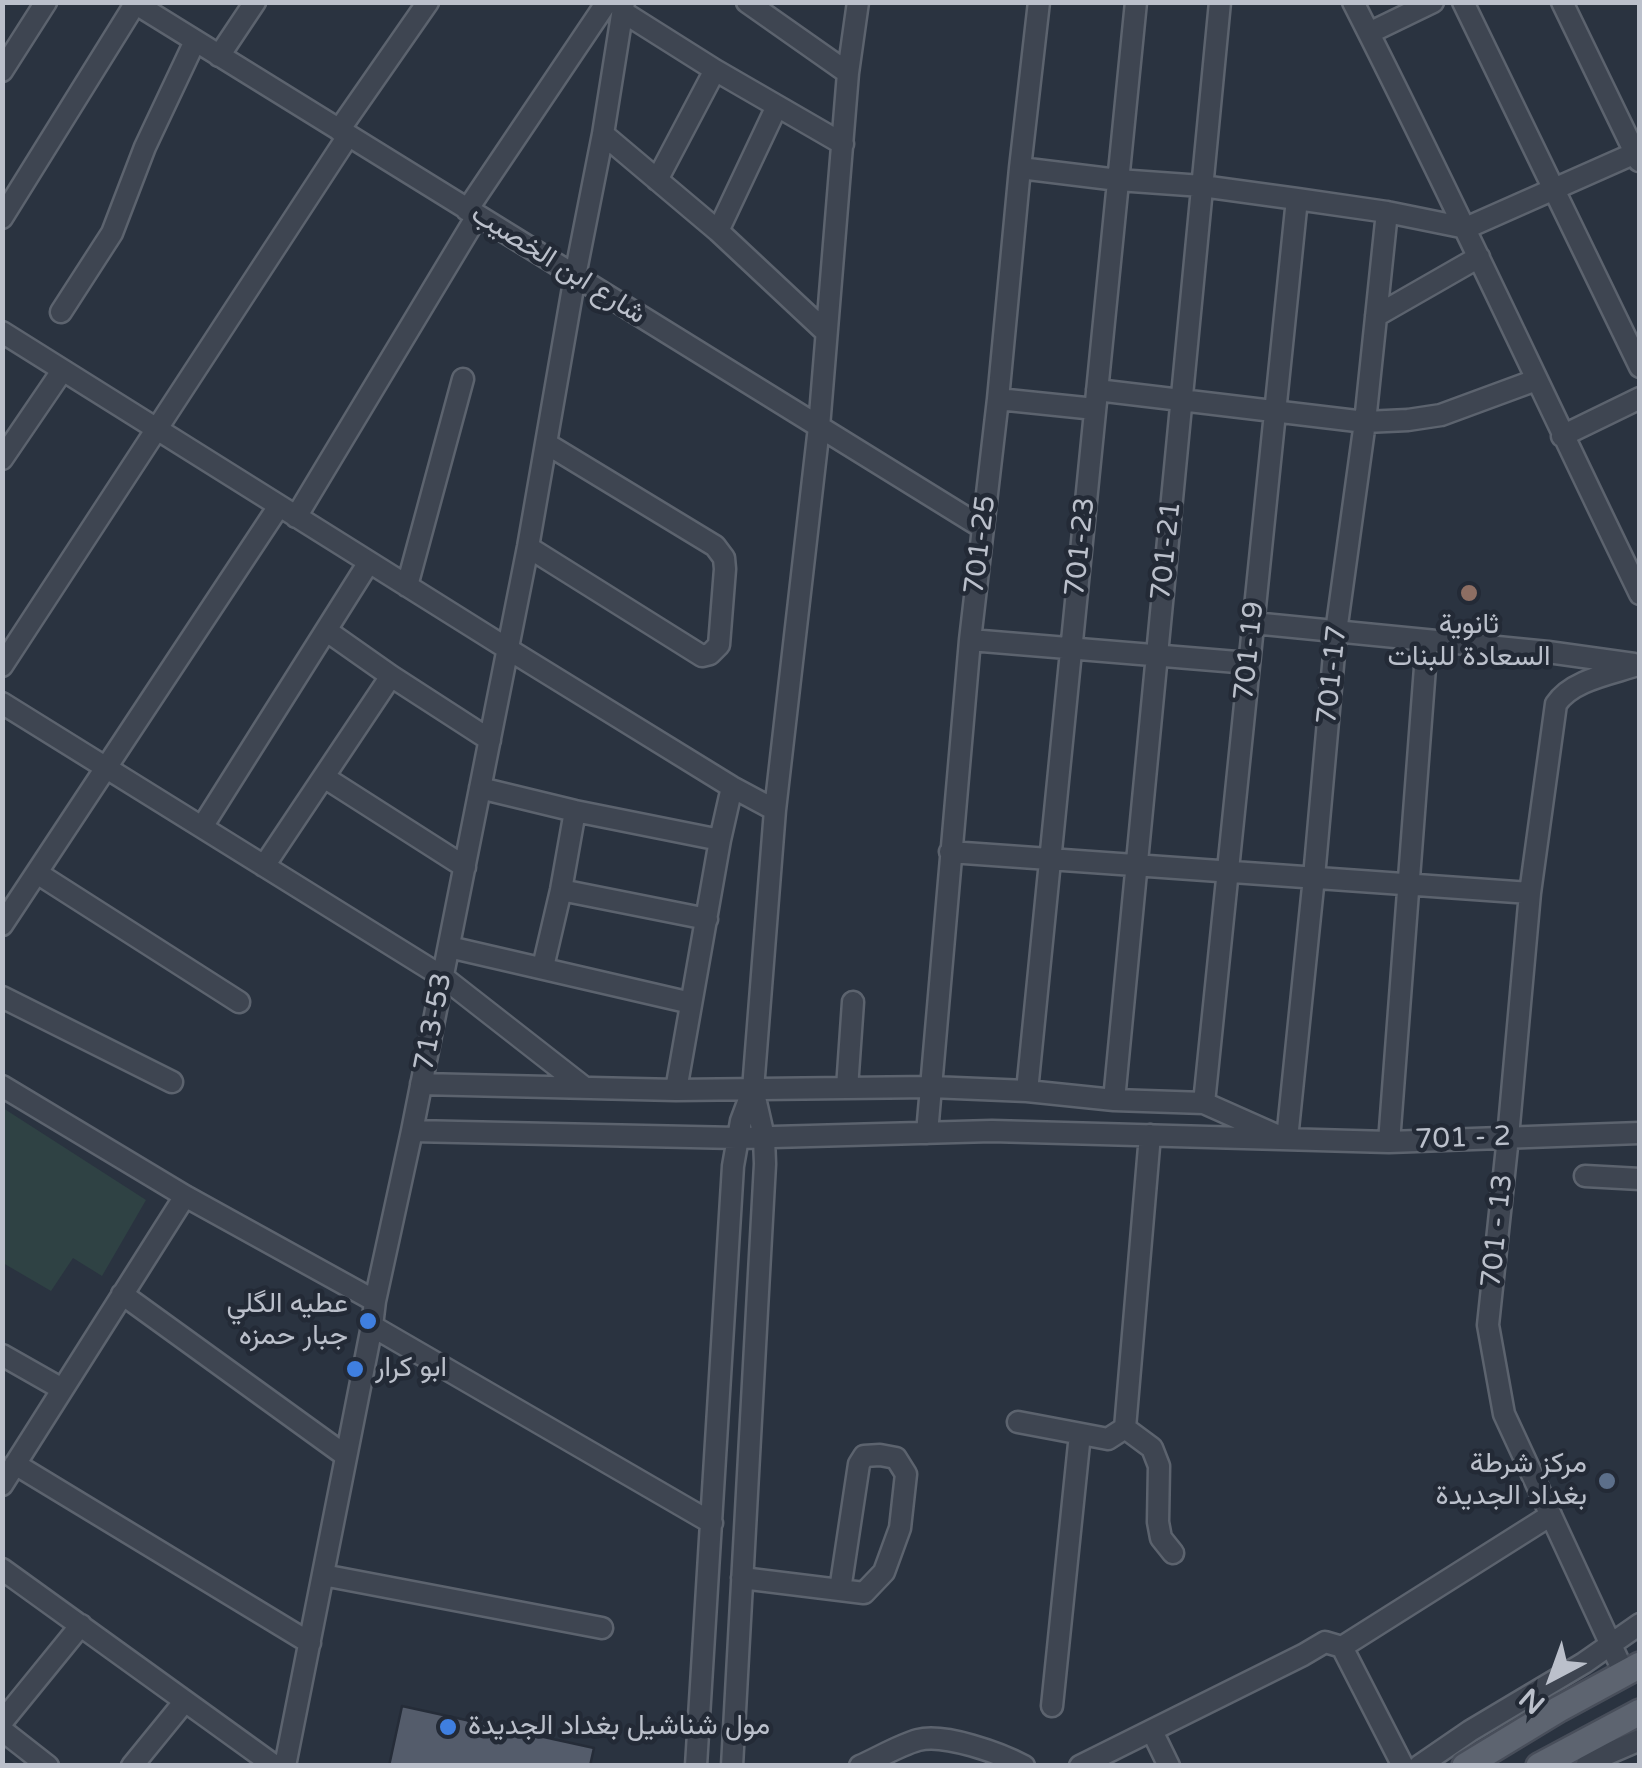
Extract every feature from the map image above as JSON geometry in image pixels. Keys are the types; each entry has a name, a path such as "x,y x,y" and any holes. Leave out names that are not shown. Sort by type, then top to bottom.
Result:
{"main road":[{"path":"1464,1766 1632,1669"},
{"path":"1539,1766 1640,1712"}],"street":[{"path":"2,70 46,2"},
{"path":"219,56 255,2"},
{"path":"2,666 158,431 428,2"},
{"path":"747,2 848,72"},
{"path":"696,1766 733,1166 737,1138 754,1090 775,810 819,427 848,72 858,2"},
{"name":"701-25","path":"927,1133 970,640 1039,2"},
{"name":"701-23","path":"1026,1091 1136,2"},
{"name":"701-21","path":"1114,1100 1220,2"},
{"path":"1354,2 1640,594"},
{"path":"1369,33 1433,2"},
{"path":"1463,2 1640,367"},
{"path":"1020,168 1202,186 1386,212 1466,228 1638,156 1562,2"},
{"path":"2,218 134,3"},
{"name":"شارع ابن الخصيب","path":"134,3 983,528"},
{"path":"2,926 106,768 287,511 472,213 618,6 715,70 842,144"},
{"name":"713-53","path":"285,1766 528,547 604,134 618,6"},
{"path":"61,312 112,233 144,147 195,42"},
{"path":"657,180 715,70"},
{"path":"718,231 777,106"},
{"path":"604,134 718,231 826,332"},
{"name":"701-19","path":"1204,1103 1297,199"},
{"name":"701-17","path":"1287,1140 1336,632 1365,422 1386,212"},
{"path":"1376,316 1479,257"},
{"path":"2,332 508,649 775,810"},
{"path":"3,459 62,371"},
{"path":"407,586 463,379"},
{"path":"998,399 1182,400 1365,422 1441,415 1536,380"},
{"path":"1562,436 1640,398"},
{"path":"528,547 702,656 719,645 725,569 724,558 715,546 547,444"},
{"path":"202,828 369,562"},
{"path":"1253,624 1548,652 1639,665"},
{"path":"327,631 490,740"},
{"path":"970,640 1249,663"},
{"path":"1390,1142 1427,641"},
{"name":"701 - 13","path":"1632,1669 1610,1644 1504,1414 1488,1324 1530,893 1556,704 1563,693 1574,687 1639,665"},
{"path":"264,866 391,676"},
{"path":"6,714 106,768 443,977 585,1088"},
{"path":"324,777 465,868"},
{"path":"676,1090 732,787"},
{"path":"480,788 720,840"},
{"path":"543,967 574,811"},
{"path":"950,852 1530,893"},
{"path":"37,873 239,1002"},
{"path":"561,890 706,919"},
{"path":"449,947 691,1003"},
{"path":"2,996 172,1082"},
{"path":"847,1088 853,1002"},
{"path":"422,1084 676,1090 1026,1091 1114,1100 1204,1103 1287,1140"},
{"path":"2,1086 185,1196 375,1300"},
{"path":"732,1766 765,1164 754,1090"},
{"name":"701 - 2","path":"412,1131 737,1138 992,1131 1390,1142 1640,1134"},
{"path":"1125,1428 1150,1136"},
{"path":"1585,1176 1640,1179"},
{"path":"2,1485 185,1196"},
{"path":"122,1294 346,1456"},
{"path":"372,1326 712,1524"},
{"path":"2,1356 62,1389"},
{"path":"1018,1422 1108,1439 1125,1428"},
{"path":"1125,1428 1152,1448 1158,1466 1161,1538 1173,1553"},
{"path":"1052,1706 1080,1434"},
{"path":"742,1578 864,1593 884,1572 900,1528 906,1474 896,1458 864,1456 858,1464 840,1590"},
{"path":"15,1464 310,1642"},
{"path":"1342,1647 1551,1516"},
{"path":"2,1569 274,1766"},
{"path":"323,1575 602,1628"},
{"path":"1420,1766 1640,1624"},
{"path":"48,1766 2,1726 80,1626"},
{"path":"1080,1766 1325,1642 1342,1647 1403,1766"},
{"path":"132,1766 185,1701"},
{"path":"1152,1731 1169,1766"},
{"path":"860,1766 920,1739 950,1741 1024,1766"},
{"path":"1586,1766 1640,1740"}],"shaded area":[{"path":"3,1108 146,1200 102,1276 73,1258 51,1291 3,1263"}],"building":[{"name":"مول شناشيل بغداد الجديدة","path":"402,1706 594,1748 590,1766 389,1766"}],"place":[{"name":"ثانوية السعادة للبنات","path":"1469,593"},
{"name":"عطيه الگلي جبار حمزه","path":"368,1321"},
{"name":"ابو كرار","path":"355,1369"},
{"name":"مركز شرطة بغداد الجديدة","path":"1607,1481"},
{"name":"مول شناشيل بغداد الجديدة","path":"448,1727"}]}
